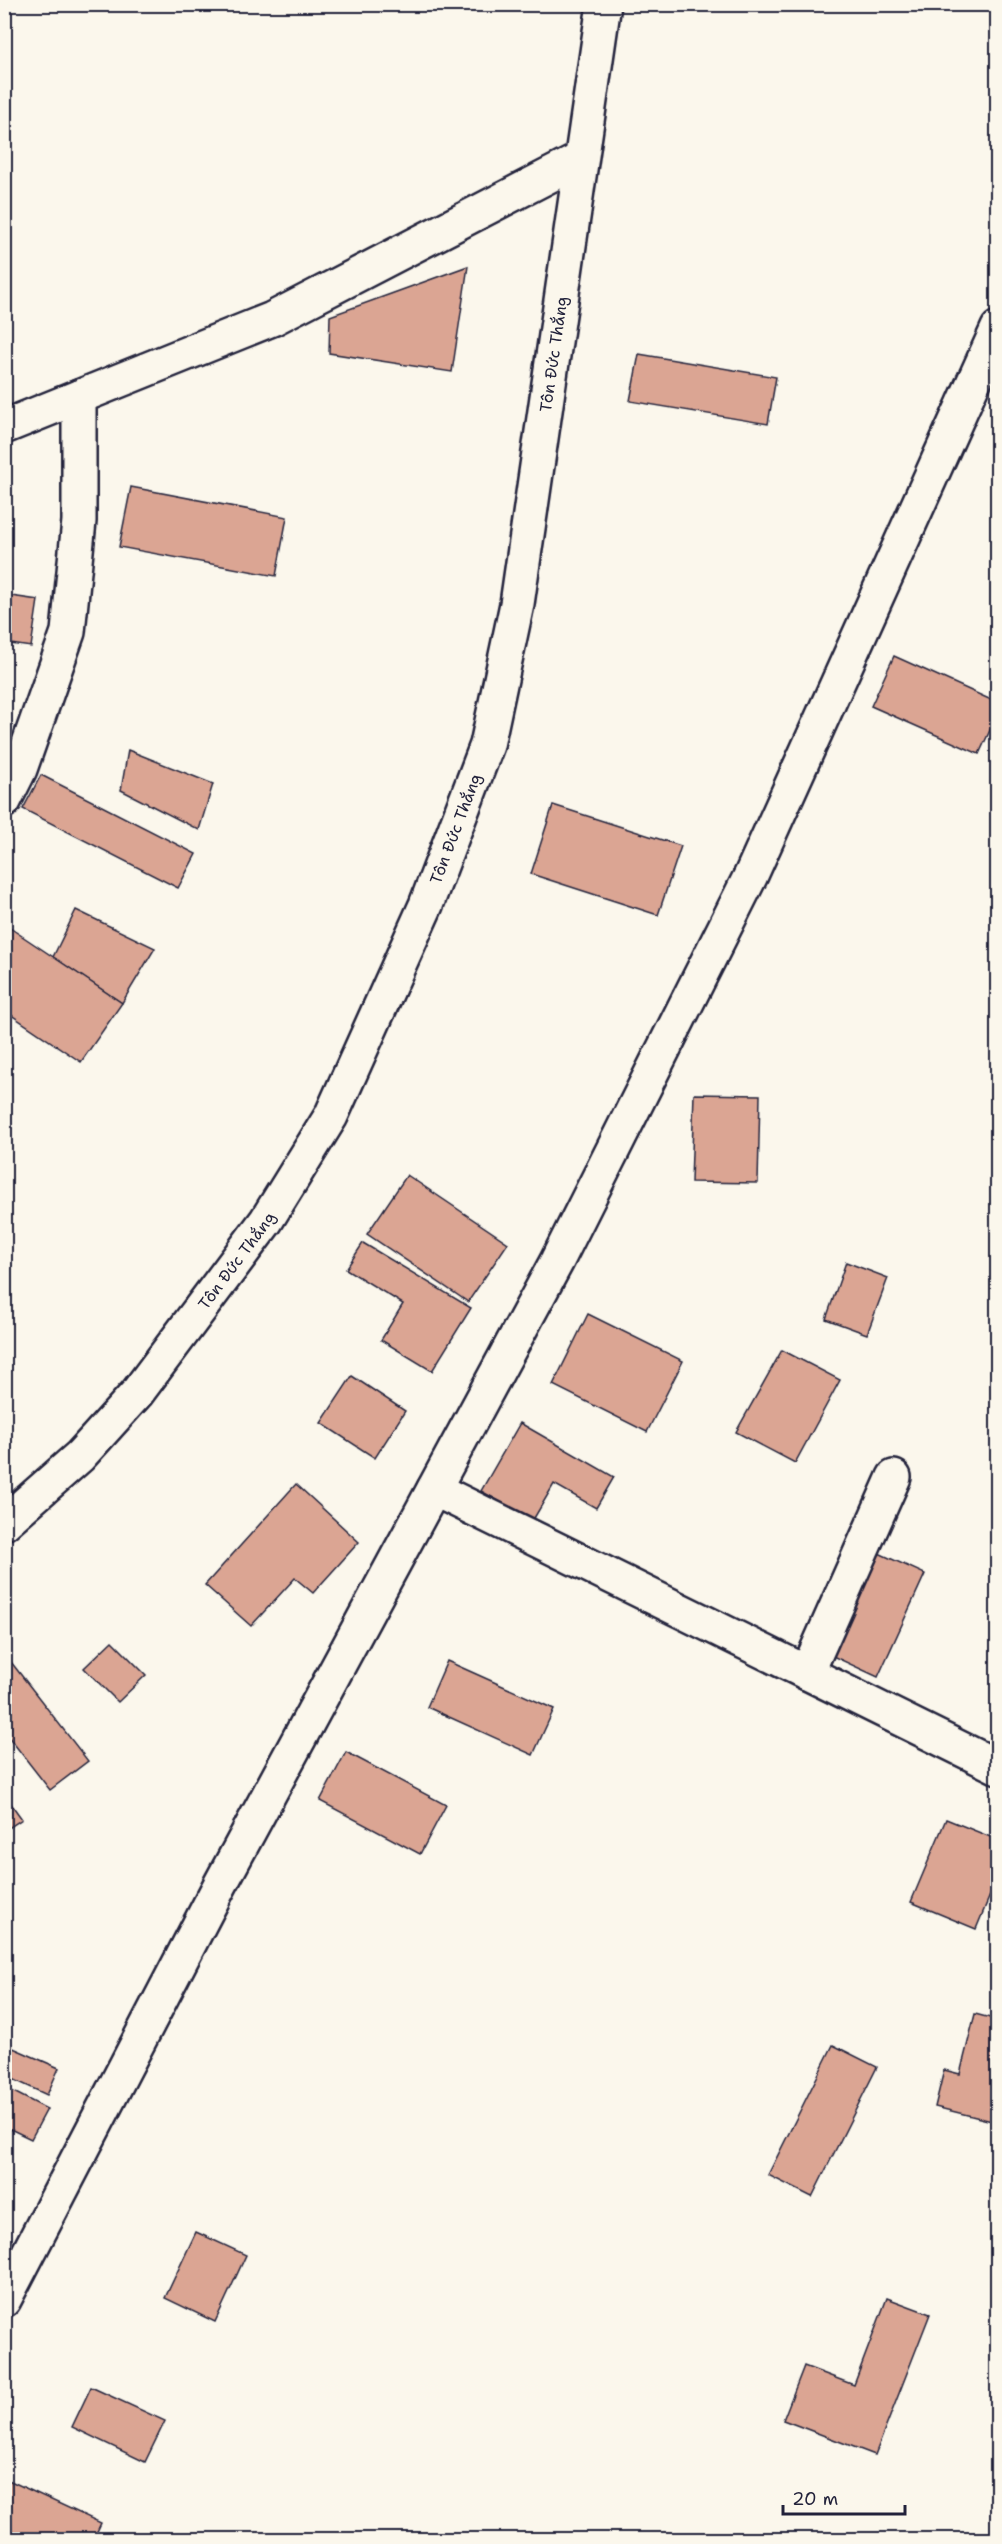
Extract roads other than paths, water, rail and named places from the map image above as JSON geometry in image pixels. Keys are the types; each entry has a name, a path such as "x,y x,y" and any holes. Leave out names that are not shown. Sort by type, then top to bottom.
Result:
{"street":[{"name":"Tôn Đức Thắng","path":"4,1523 80,1456 137,1393 266,1221 331,1116 426,905 487,745 517,604 604,4"},
{"path":"4,427 272,319 581,159"},
{"path":"4,2300 220,1885 557,1261 751,875 998,328"},
{"path":"4,801 20,769 68,632 78,521 79,397"},
{"path":"807,1673 894,1477"},
{"path":"434,1489 998,1767"}]}
